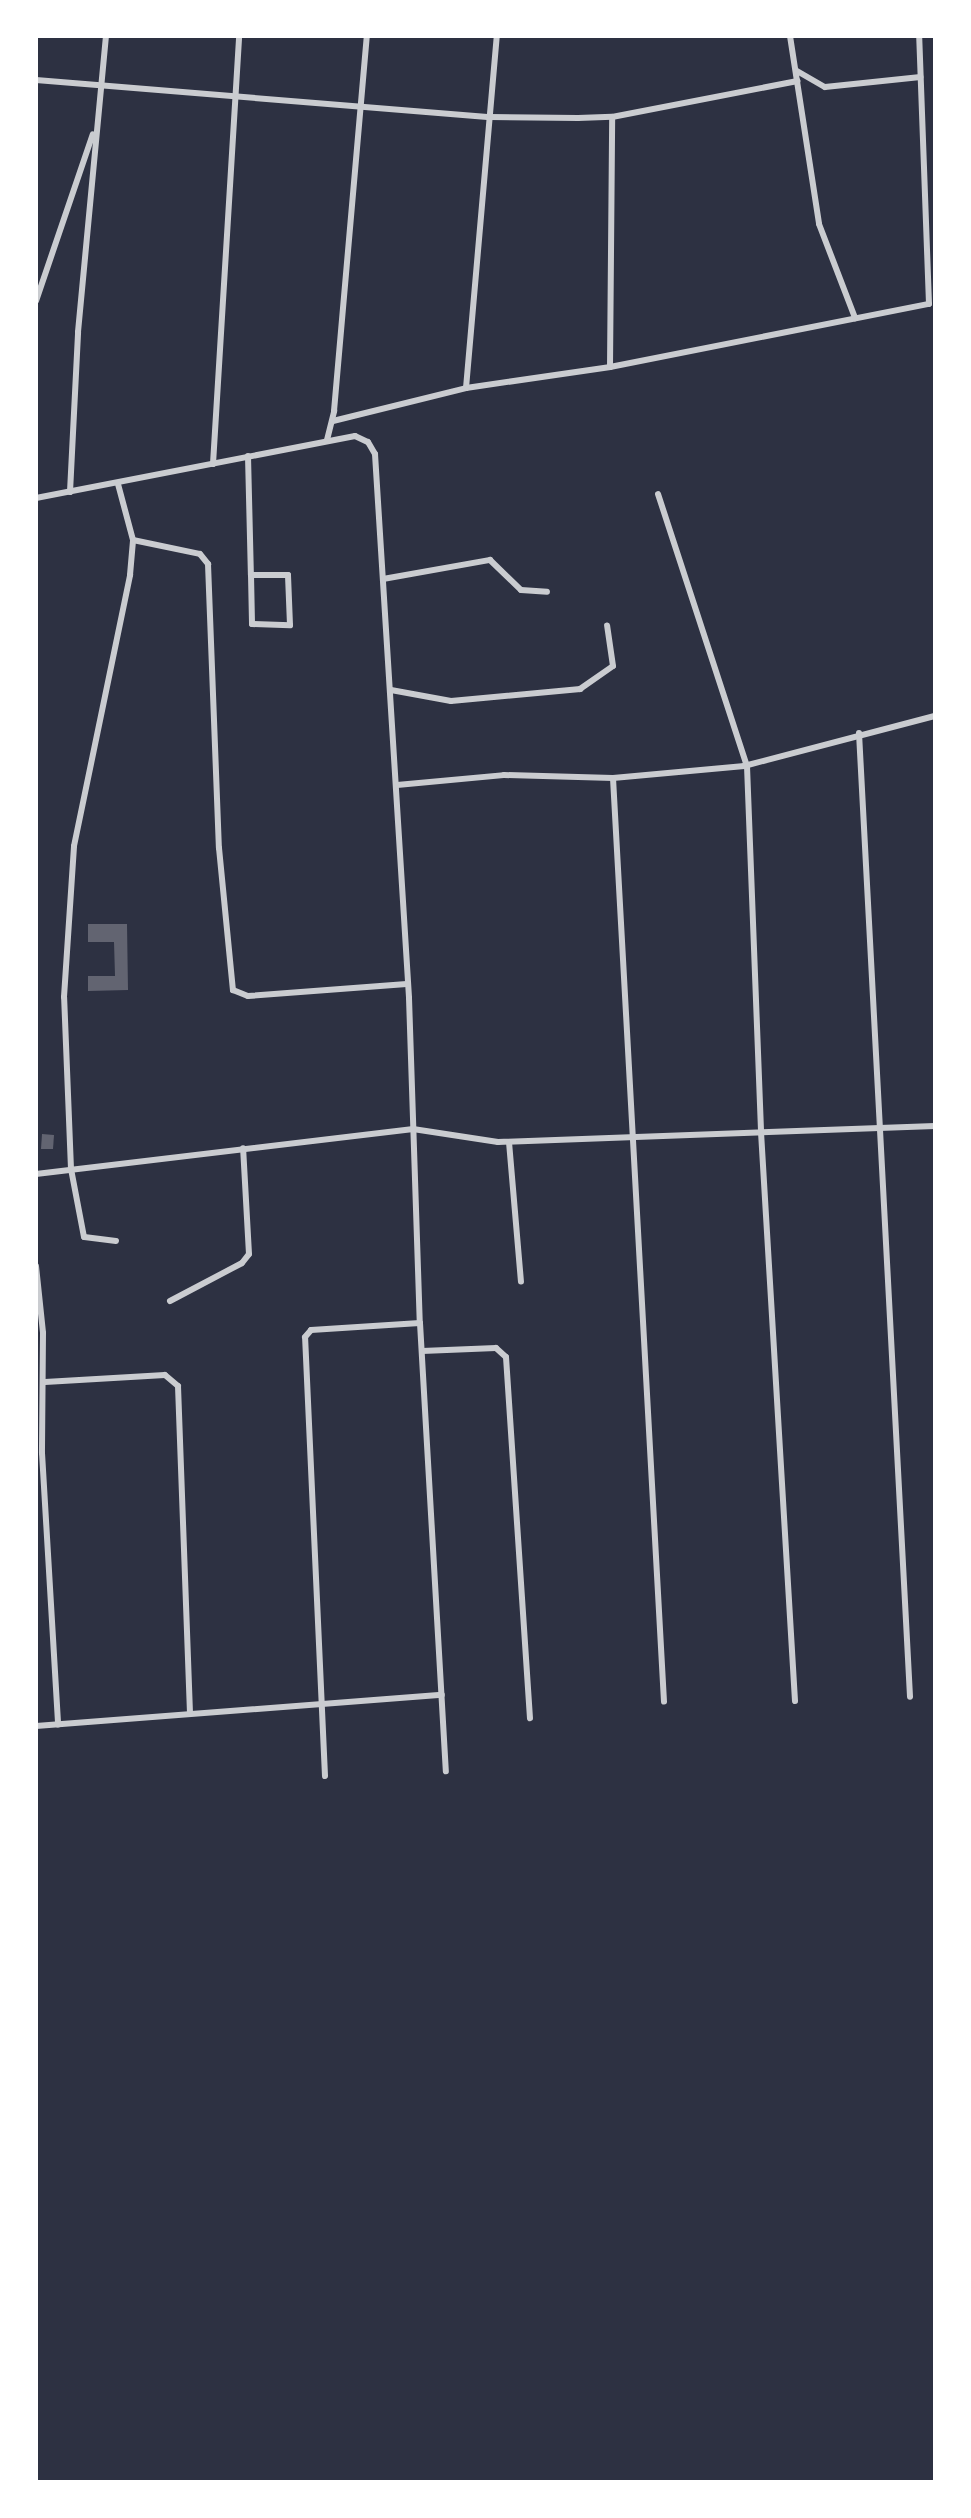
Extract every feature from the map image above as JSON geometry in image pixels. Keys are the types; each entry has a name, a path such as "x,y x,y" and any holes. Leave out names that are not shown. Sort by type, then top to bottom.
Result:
{"street":[{"path":"70,492 106,36"},
{"path":"213,464 239,36"},
{"path":"327,440 333,421 367,36"},
{"path":"466,388 497,36"},
{"path":"790,36 819,224 855,318"},
{"path":"333,421 466,388 610,367 932,304 919,36"},
{"path":"797,71 825,87 920,77"},
{"path":"36,80 490,117 612,117 798,81"},
{"path":"610,367 612,117"},
{"path":"36,301 97,123"},
{"path":"36,498 327,440 355,436 372,448 397,785 420,1323 446,1771"},
{"path":"248,456 252,624 290,625 288,575 251,575"},
{"path":"116,1241 84,1237 71,1169 64,997 74,846 127,597 133,540 118,484"},
{"path":"658,494 747,766 761,1132 795,1701"},
{"path":"133,540 200,554 208,564 230,985 248,996 407,984"},
{"path":"383,579 490,560 521,590 547,592"},
{"path":"391,690 451,701 580,689 613,666 607,625"},
{"path":"397,785 504,775 613,778 747,766 859,733 933,718 935,730"},
{"path":"859,733 910,1697"},
{"path":"613,778 664,1702"},
{"path":"36,1174 413,1129 509,1142 935,1126"},
{"path":"509,1142 521,1281"},
{"path":"170,1301 242,1263 249,1254 243,1148"},
{"path":"36,1266 45,1382 42,1453 58,1725"},
{"path":"325,1776 305,1337 311,1330 420,1323"},
{"path":"422,1351 496,1348 506,1357 530,1718"},
{"path":"45,1382 165,1375 176,1382 190,1713"},
{"path":"36,1726 442,1695"}],"building":[{"path":"88,924 127,924 128,990 88,991 88,976 115,976 114,942 88,942"},
{"path":"42,1134 54,1135 53,1149 41,1149"}]}
